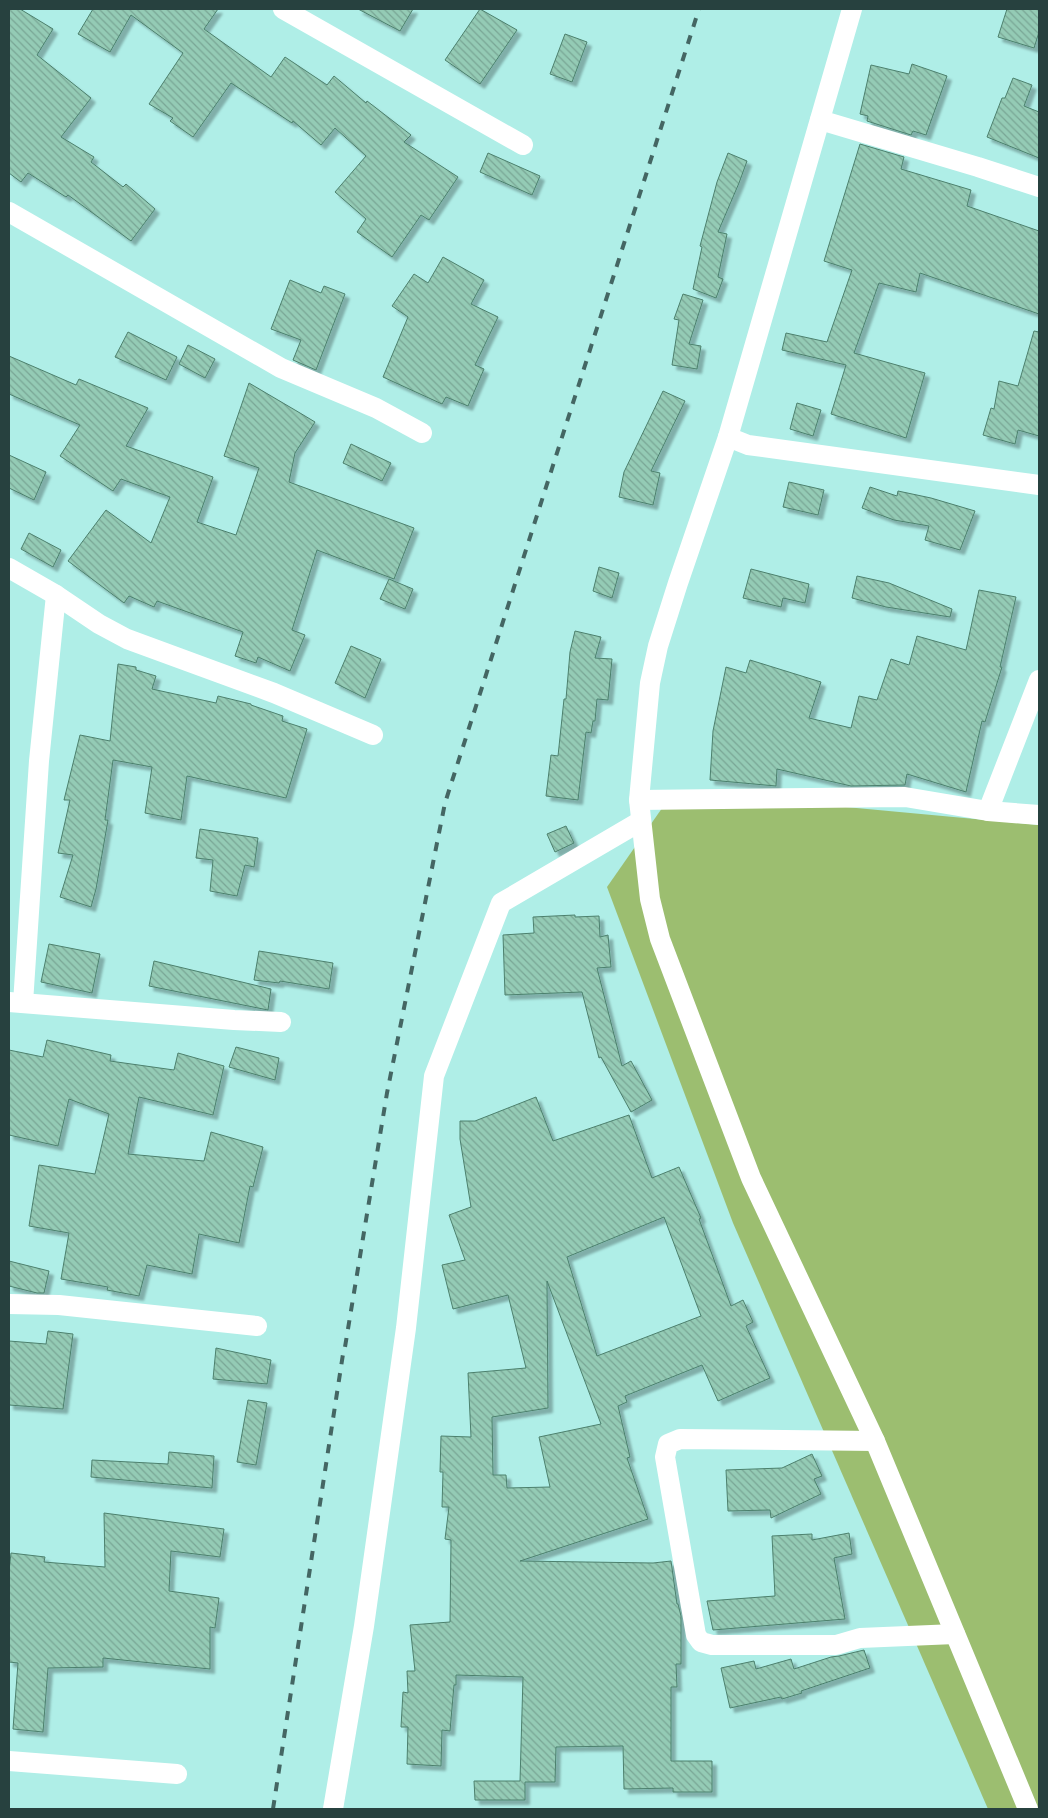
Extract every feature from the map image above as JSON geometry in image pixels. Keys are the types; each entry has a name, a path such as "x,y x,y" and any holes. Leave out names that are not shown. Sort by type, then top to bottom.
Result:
{"street":[{"path":"283,9 523,145"},
{"path":"852,9 728,437 658,646 650,683 639,800 641,821 650,899 660,939 751,1178 875,1441 1028,1809"},
{"path":"820,120 969,164 1039,188"},
{"path":"9,212 281,368 376,408 422,433"},
{"path":"728,437 748,445 1039,485"},
{"path":"9,568 56,595 99,624 127,638 274,693 373,735"},
{"path":"56,595 16,1002 234,1020 281,1022"},
{"path":"988,811 1039,680"},
{"path":"639,800 905,797 988,811 1039,815"},
{"path":"333,1809 364,1626 406,1328 434,1076 501,903 641,821"},
{"path":"9,1304 59,1305 257,1326"},
{"path":"875,1441 680,1439 668,1444 666,1457 696,1634 700,1642 712,1645 836,1645 860,1638 956,1634"},
{"path":"9,1761 177,1774"}],"green space":[{"path":"674,791 1039,825 1039,1809 988,1809 733,1223 607,887"}],"building":[{"path":"9,9 20,9 53,29 37,55 91,98 61,137 94,157 91,162 123,187 126,184 155,209 131,241 68,195 66,197 28,173 21,182 9,173"},
{"path":"93,9 218,9 204,29 271,77 285,57 327,85 334,76 366,103 367,101 411,135 404,142 458,177 429,220 421,215 392,257 357,232 366,219 335,192 366,156 335,128 321,145 293,121 292,123 231,83 193,137 170,121 173,118 149,104 183,53 131,15 110,52 78,34"},
{"path":"358,9 413,9 400,31"},
{"path":"480,9 517,30 480,84 445,60"},
{"path":"1007,9 1039,9 1039,32 1034,48 998,37"},
{"path":"565,34 587,42 572,82 550,74"},
{"path":"912,64 947,76 926,135 913,131 911,135 867,121 868,116 860,114 871,65 909,74"},
{"path":"1013,78 1032,85 1024,106 1039,112 1039,158 987,137 1002,98 1005,98"},
{"path":"860,144 904,157 901,169 971,190 967,206 1039,231 1039,314 920,273 916,292 879,283 854,353 925,373 906,438 831,414 846,365 782,350 786,333 827,342 852,270 824,261"},
{"path":"488,153 540,176 532,195 480,172"},
{"path":"728,153 747,161 718,232 727,234 718,277 723,279 716,298 693,289 702,247 700,246 717,182"},
{"path":"443,257 484,280 471,304 498,317 475,365 484,369 468,406 446,397 442,404 383,377 408,317 392,306 414,274 428,283"},
{"path":"290,280 321,293 324,286 345,294 316,370 293,360 301,340 271,329"},
{"path":"683,294 703,300 689,344 701,346 697,369 672,365 679,320 674,319"},
{"path":"1034,331 1039,332 1039,436 1018,430 1015,444 983,435 991,408 994,409 999,381 1018,386"},
{"path":"128,332 177,357 166,380 115,357"},
{"path":"188,345 215,359 205,378 179,364"},
{"path":"9,356 76,385 79,379 148,408 126,446 213,477 197,522 236,535 259,468 224,456 249,383 315,422 295,453 289,482 414,528 394,579 317,550 292,630 305,635 290,671 258,657 256,663 235,656 243,632 157,601 154,607 129,596 124,603 68,561 106,510 151,543 170,497 121,479 113,491 60,456 80,425 9,394"},
{"path":"663,391 685,401 651,471 660,473 653,505 619,497 624,472"},
{"path":"797,403 821,410 813,436 790,429"},
{"path":"351,444 391,463 382,481 343,463"},
{"path":"9,455 46,472 34,500 9,488"},
{"path":"789,482 824,490 818,515 783,507"},
{"path":"870,487 897,496 898,491 931,498 975,511 960,550 925,540 929,526 894,520 862,508"},
{"path":"29,533 61,550 53,567 21,549"},
{"path":"599,567 619,573 612,598 593,591"},
{"path":"751,569 809,584 805,603 783,598 781,607 743,598"},
{"path":"857,576 889,583 952,609 950,617 886,607 852,598"},
{"path":"389,579 413,589 405,609 380,599"},
{"path":"979,590 1016,597 1000,667 1002,667 985,722 982,721 966,792 907,774 905,785 851,786 777,769 776,786 710,780 713,731 726,667 746,673 750,660 821,682 809,718 851,728 859,696 877,700 891,659 909,665 917,636 966,650"},
{"path":"575,631 601,637 595,658 612,659 608,700 597,699 595,721 593,721 591,733 586,732 578,800 546,796 551,755 558,756 570,652"},
{"path":"351,646 381,659 365,698 335,683"},
{"path":"118,664 136,667 136,670 156,676 152,689 216,703 218,696 251,704 283,716 282,721 307,729 286,798 187,776 181,820 145,813 152,767 113,760 105,820 108,820 91,907 60,897 73,855 58,853 70,800 64,800 80,735 110,741"},
{"path":"566,826 574,843 555,852 547,834"},
{"path":"200,829 258,838 254,867 245,865 237,896 210,891 213,860 196,858"},
{"path":"575,915 575,917 599,916 600,937 608,935 611,967 597,968 622,1066 631,1061 652,1100 631,1112 601,1057 599,1058 582,992 505,995 503,935 534,933 533,917"},
{"path":"49,944 100,954 92,993 41,982"},
{"path":"259,951 333,963 329,989 280,981 279,983 254,980"},
{"path":"154,961 271,989 268,1010 149,986"},
{"path":"47,1040 111,1055 110,1061 174,1070 178,1053 224,1066 213,1115 139,1097 128,1154 204,1161 211,1132 263,1147 253,1187 250,1186 239,1243 199,1234 192,1274 147,1265 139,1296 107,1290 108,1287 61,1279 69,1233 29,1226 39,1165 95,1174 109,1114 69,1099 58,1146 9,1135 9,1050 43,1057"},
{"path":"236,1047 279,1058 275,1080 229,1067"},
{"path":"536,1097 553,1141 629,1115 652,1178 679,1167 701,1218 699,1219 731,1306 743,1300 753,1322 746,1326 770,1378 718,1401 702,1365 625,1396 627,1402 618,1406 630,1457 627,1458 648,1519 520,1561 653,1563 671,1561 677,1604 681,1616 681,1664 676,1664 677,1687 671,1687 671,1761 712,1761 712,1792 673,1792 673,1788 624,1789 623,1746 556,1747 555,1782 525,1782 525,1800 475,1800 474,1781 520,1781 523,1677 456,1675 450,1731 442,1730 441,1766 407,1764 408,1727 401,1727 403,1692 408,1693 407,1671 415,1671 410,1625 450,1622 451,1540 445,1539 449,1507 442,1507 443,1472 440,1472 441,1436 471,1437 468,1373 526,1368 508,1295 453,1309 442,1265 465,1260 449,1215 471,1207 460,1139 460,1121 475,1121","holes":["664,1217 701,1316 597,1356 567,1257","547,1281 601,1424 539,1437 550,1487 507,1488 506,1475 493,1475 492,1417 548,1408"]},
{"path":"9,1261 49,1271 44,1293 9,1286"},
{"path":"48,1331 73,1334 63,1409 9,1405 9,1341 46,1344"},
{"path":"216,1348 271,1360 267,1384 213,1379"},
{"path":"248,1400 267,1403 256,1465 237,1462"},
{"path":"169,1452 214,1456 212,1488 91,1477 92,1460 168,1464"},
{"path":"812,1454 822,1476 814,1479 821,1494 771,1518 770,1510 728,1511 726,1470 782,1468"},
{"path":"104,1513 224,1529 220,1557 171,1551 169,1591 219,1598 215,1628 210,1627 210,1669 103,1658 103,1667 48,1668 43,1732 13,1729 18,1663 9,1662 9,1571 11,1553 45,1557 44,1562 105,1567"},
{"path":"849,1533 852,1554 834,1558 845,1619 713,1630 707,1601 775,1596 772,1536 812,1534 812,1540"},
{"path":"864,1650 870,1668 782,1699 781,1697 730,1708 721,1668 754,1661 756,1669 791,1659 794,1669 831,1657"}],"railway":[{"path":"273,1809 343,1354 387,1093 445,803 699,9"}]}
